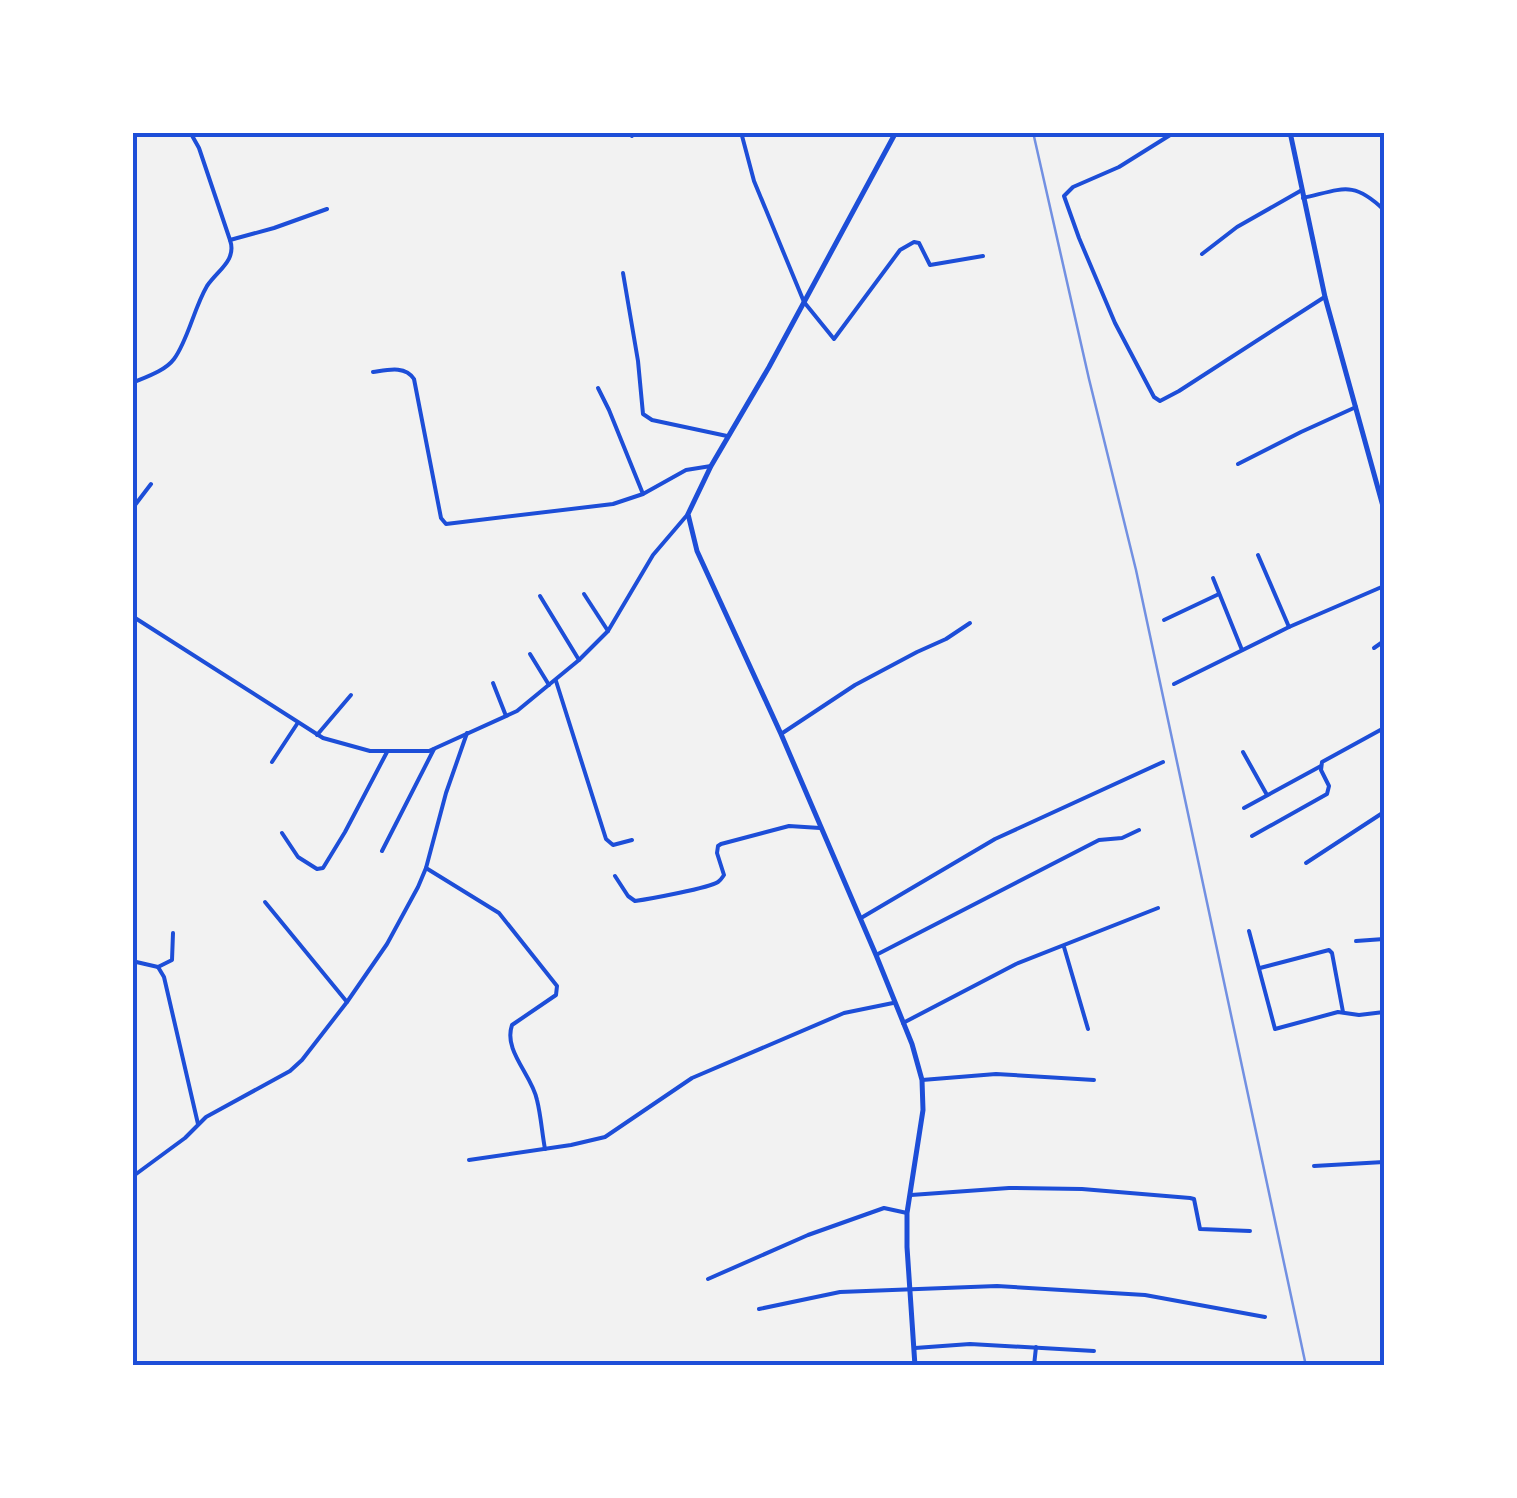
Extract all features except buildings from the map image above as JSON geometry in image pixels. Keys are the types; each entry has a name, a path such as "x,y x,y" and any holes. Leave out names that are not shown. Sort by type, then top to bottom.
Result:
{"street":[{"path":"132,384 174,360 205,290 234,250 190,132"},
{"path":"741,132 754,180 804,302 834,339 907,245 919,243 930,265 983,256"},
{"path":"132,616 298,724 347,746 387,752 434,749 517,711 579,660 608,630 653,556 688,514 896,132"},
{"path":"1175,132 1129,161 1073,187 1064,196 1116,323 1154,397 1164,400 1325,298"},
{"path":"1290,132 1325,298 1384,510"},
{"path":"1202,254 1237,227 1303,194 1353,188 1384,210"},
{"path":"230,240 328,209"},
{"path":"623,273 643,414 652,420 729,437"},
{"path":"373,372 402,370 412,374 441,518 446,524 598,507 628,500 686,470 712,466"},
{"path":"598,388 642,494"},
{"path":"1238,464 1356,408"},
{"path":"132,508 151,484"},
{"path":"688,514 698,551 876,955 922,1080 924,1110 907,1213 915,1366"},
{"path":"1258,554 1289,627"},
{"path":"1212,578 1242,650"},
{"path":"1174,684 1289,627 1384,586"},
{"path":"584,594 608,630"},
{"path":"1164,620 1219,594"},
{"path":"540,596 579,660"},
{"path":"781,734 855,686 970,623"},
{"path":"1374,648 1384,641"},
{"path":"530,654 550,685"},
{"path":"555,680 606,839 613,845 632,840"},
{"path":"493,683 506,716"},
{"path":"317,735 350,695"},
{"path":"272,762 298,724"},
{"path":"1244,808 1384,728"},
{"path":"132,1176 224,1106 290,1071 348,1002 388,944 426,868 467,733"},
{"path":"382,851 434,749"},
{"path":"282,833 298,857 317,869 323,868 387,752"},
{"path":"1243,752 1268,795"},
{"path":"860,918 995,838 1163,762"},
{"path":"1252,836 1327,794 1329,786 1320,766"},
{"path":"1306,863 1384,812"},
{"path":"615,876 635,900 714,884 724,876 716,849 721,844 789,826 820,828"},
{"path":"876,955 1099,840 1122,838 1139,830"},
{"path":"426,868 499,913 556,986 556,995 512,1025 509,1032 510,1044 537,1100 545,1149"},
{"path":"265,902 348,1002"},
{"path":"903,1024 1016,964 1158,908"},
{"path":"1249,931 1275,1030 1342,1012 1359,1016 1384,1012"},
{"path":"132,962 158,967 172,960 172,934"},
{"path":"1356,941 1384,939"},
{"path":"1064,946 1088,1029"},
{"path":"1258,968 1329,950 1342,1012"},
{"path":"158,967 170,999 198,1124"},
{"path":"469,1160 605,1137 692,1078 844,1013 894,1003"},
{"path":"922,1080 996,1074 1094,1080"},
{"path":"1314,1166 1384,1162"},
{"path":"908,1196 1010,1188 1190,1198 1196,1203 1200,1229 1250,1231"},
{"path":"708,1278 884,1208 907,1213"},
{"path":"760,1309 840,1292 998,1286 1130,1294 1264,1317"},
{"path":"914,1348 970,1344 1094,1351"},
{"path":"1034,1366 1036,1347"}],"railway":[{"path":"1033,132 1136,570 1306,1366"}]}
